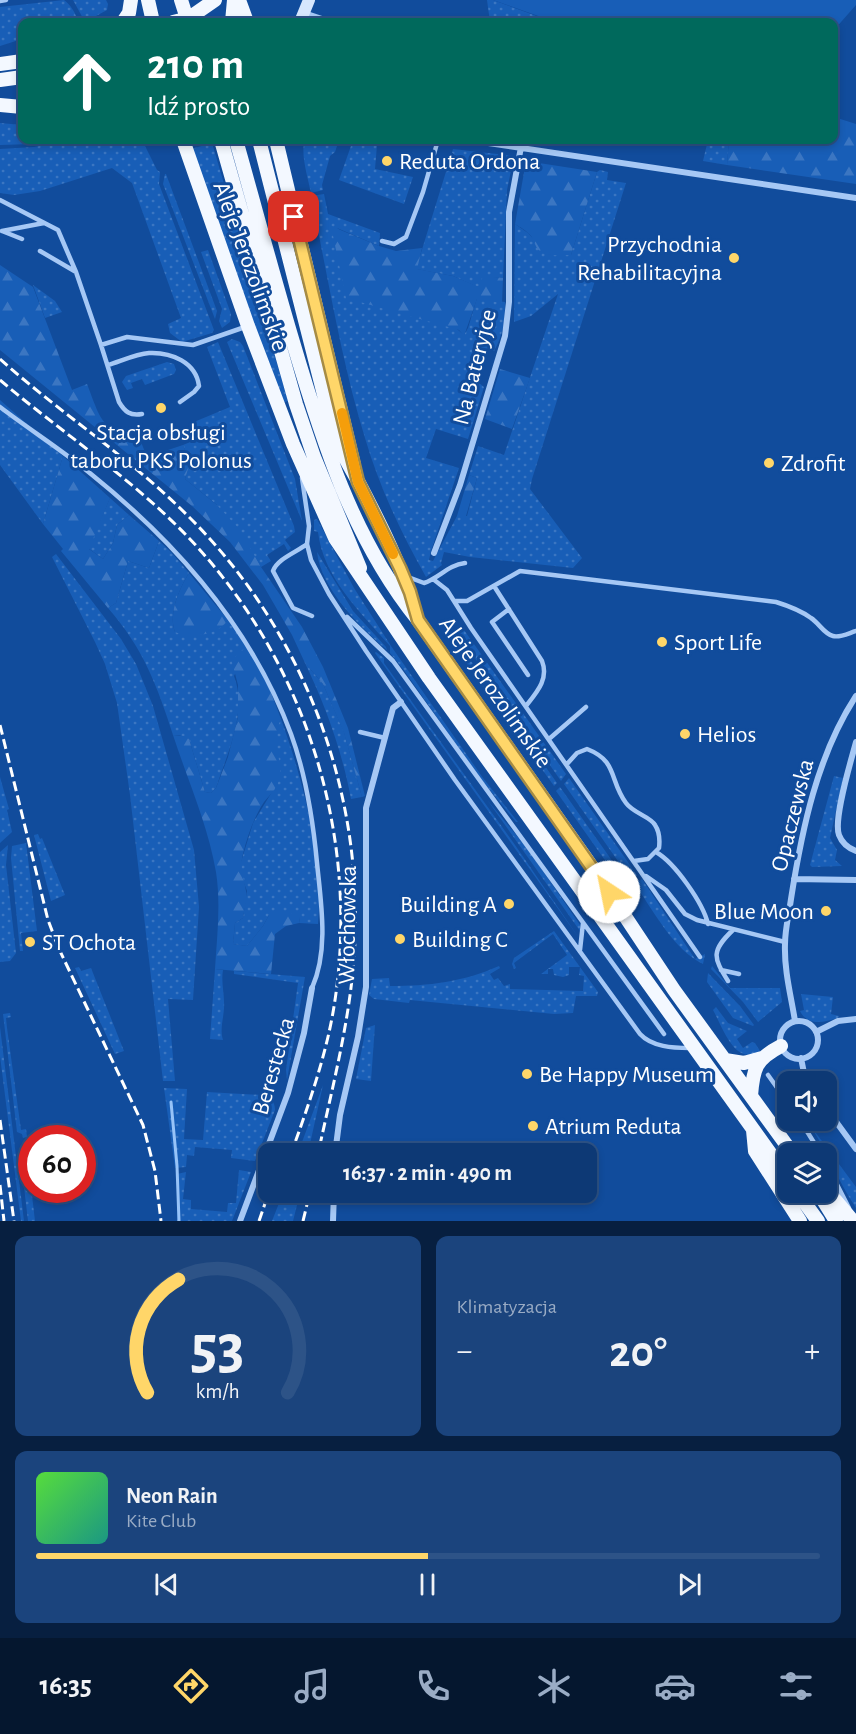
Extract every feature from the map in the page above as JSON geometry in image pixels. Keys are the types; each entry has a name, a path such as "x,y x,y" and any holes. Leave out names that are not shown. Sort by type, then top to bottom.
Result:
{"main road":[{"path":"126,18 131,0"},
{"path":"148,0 152,18"},
{"path":"181,0 190,18"},
{"path":"192,18 196,0"},
{"path":"194,18 215,0"},
{"path":"232,18 234,0"},
{"path":"239,0 245,18"},
{"path":"302,18 309,0"},
{"path":"0,64 18,62"},
{"path":"0,80 18,78"},
{"path":"177,144 190,159"},
{"name":"Aleje Jerozolimskie","path":"184,144 292,444 335,538 441,696 777,1162"},
{"name":"Aleje Jerozolimskie","path":"222,144 336,475 389,582 597,874 674,990 786,1143"},
{"name":"Aleje Jerozolimskie","path":"237,144 260,253 302,421 353,547 364,581"},
{"path":"260,144 334,434 402,573 418,620"},
{"name":"Aleje Jerozolimskie","path":"277,144 358,482"},
{"path":"724,1060 744,1063 762,1058 781,1046"},
{"path":"751,1096 753,1072 762,1058"},
{"path":"753,1128 755,1151 797,1218"},
{"path":"837,1202 854,1221"},
{"path":"805,1203 818,1221"},
{"path":"825,1203 836,1221"}],"street":[{"path":"498,144 856,198"},
{"name":"Na Bateryjce","path":"434,553 460,485 505,336 509,302 509,212 521,147"},
{"name":"Opaczewska","path":"795,1021 785,956 794,879 814,790 825,756 856,696"},
{"name":"Włochowska","path":"336,1143 366,987 366,808 393,708 401,702"},
{"path":"856,742 837,827 842,841 856,851"},
{"path":"794,879 856,880"},
{"name":"Berestecka","path":"240,1221 290,1086 304,1034 312,988"},
{"path":"816,1032 830,1024 856,1019"},
{"path":"795,1021 807,1023 816,1032 818,1040 816,1049 810,1055 801,1058 791,1056 781,1046 782,1032 787,1025 795,1021"},
{"path":"801,1058 804,1071"},
{"path":"837,1123 856,1149"},
{"path":"333,1221 334,1203"}],"lane":[{"path":"0,1 6,0"},
{"path":"382,241 394,243 406,237 423,192 437,144"},
{"path":"0,200 58,230 76,273 119,402 130,415 142,414"},
{"path":"1,230 45,223"},
{"path":"1,230 22,239"},
{"path":"40,251 76,273"},
{"path":"101,345 127,337 193,345 248,326"},
{"path":"108,365 149,353 177,357 198,375 199,386 180,402"},
{"path":"0,407 94,476 180,555 240,633 259,666 292,736 305,783 314,829 322,936 319,972 312,988"},
{"path":"292,444 303,485 309,526 307,544 311,560 339,609 401,702 626,1017 646,1041 675,1048 696,1048"},
{"path":"307,544 275,565 273,571 293,608 312,616"},
{"path":"402,573 419,582 433,579 447,568 465,563"},
{"path":"454,601 467,602 520,570 776,602 795,608 813,619 832,636 838,637 856,631"},
{"path":"433,579 447,590 700,957"},
{"path":"494,586 546,670 542,683 526,706"},
{"path":"339,609 393,661 664,1034"},
{"path":"509,609 492,622 528,675"},
{"path":"549,739 585,707"},
{"path":"360,732 385,738"},
{"path":"567,764 577,753 587,749 600,754 606,760 627,805 655,823 660,840 659,848 648,859 634,861"},
{"path":"656,852 667,859 696,899 706,915 708,924"},
{"path":"644,874 666,890 685,914 708,924 785,942"},
{"path":"580,950 583,923"},
{"path":"728,981 716,960 721,941 733,930"},
{"path":"721,970 740,974"},
{"path":"768,1075 777,1088"},
{"path":"837,1186 854,1221"}],"green space":[{"path":"64,0 69,4 76,18 18,18 18,40 0,46 0,7"},
{"path":"73,0 106,0 107,10 92,18 83,18"},
{"path":"487,0 493,0 542,18 489,18"},
{"path":"493,0 856,0 856,5 838,25 838,18 544,18"},
{"path":"838,118 856,124 856,184 727,165 729,144 838,144"},
{"path":"0,123 18,125 18,144 32,144 0,145"},
{"path":"51,144 144,144 160,172 159,184 214,330 212,333 182,342 170,333 168,324 181,318 132,183 112,168 40,191 14,195 0,193 0,149"},
{"path":"212,144 288,401 283,403 191,149"},
{"path":"338,144 335,152 330,156 322,185 323,190 311,193 304,159 304,145"},
{"path":"352,144 377,145 375,169 413,177 404,204 339,180"},
{"path":"707,144 729,144 727,165 703,161"},
{"path":"453,149 514,156 507,190 503,278 483,277 480,288 453,276 416,269"},
{"path":"526,161 597,172 571,255 542,253 529,234 515,224"},
{"path":"600,170 608,172 607,180 626,183 530,489 582,558 573,568 444,552 442,565 426,577 391,509 356,409 311,196 324,194 328,214 380,233 379,246 337,228 464,335 477,298 505,302 501,334 494,351 488,351 479,383 484,387 468,439 436,429 426,458 459,468 431,551 429,560 433,561 457,516 467,516 477,478 469,475 478,446 504,455 558,294 531,316 514,322 515,224 528,233 547,254 571,255 597,172"},
{"path":"165,174 217,311 215,319 163,184"},
{"path":"331,226 396,251 422,248 417,269 453,276 479,287 483,276 503,278 502,303 477,299 464,336 459,330 346,298"},
{"path":"208,250 231,314 230,322 222,328 219,321 222,309 201,252"},
{"path":"0,265 33,287 72,390 87,384 99,415 108,426 136,443 141,442 147,457 183,445 190,463 185,479 217,505 240,530 261,567 302,627 323,667 348,728 365,796 362,797 344,733 323,684 305,663 292,635 263,585 230,542 192,506 0,350"},
{"path":"33,285 55,301 62,312 45,318"},
{"path":"232,339 243,346 295,479 302,521 227,342"},
{"path":"218,342 294,526 295,532 285,540 291,548 288,551 284,544 267,555 271,561 261,567 217,505 185,479 190,463 183,445 200,438 194,422 230,407 207,347"},
{"path":"167,362 174,364 176,370 174,374 145,385 142,379 131,383 133,388 127,390 122,382 126,376"},
{"path":"500,369 530,378 512,429 485,419"},
{"path":"0,400 63,456 43,524 0,465"},
{"path":"63,456 110,498 89,549 103,559 113,543 117,525 129,515 159,541 149,568 128,561 116,603 108,608 61,551 63,549 43,524"},
{"path":"469,475 477,478 466,516 457,516"},
{"path":"110,498 129,515 117,525 113,543 103,559 88,548"},
{"path":"317,519 354,588 391,646 483,778 518,822 480,778 390,653 390,646 335,579 321,548 318,532 314,531 314,520"},
{"path":"159,541 189,573 178,594 174,610 175,632 211,631 228,620 248,647 234,676 239,704 234,733 216,788 211,793 205,792 189,739 173,735 148,668 131,638 108,608 116,603 128,561 149,568"},
{"path":"317,552 353,611 387,650 343,606 326,580"},
{"path":"56,554 121,639 136,664 153,706 194,850 199,907 193,1000 168,999 175,1081 163,1081 117,703 105,664 52,557"},
{"path":"189,573 228,620 218,629 196,635 175,632 174,610 178,594"},
{"path":"464,630 566,774 561,781 456,631"},
{"path":"452,634 557,783 554,786 448,638"},
{"path":"248,647 270,690 281,719 276,737 280,775 277,786 257,814 245,848 242,873 246,901 243,918 235,923 233,944 247,946 269,915 289,913 300,918 299,923 286,926 275,934 271,974 215,969 218,933 216,872 203,820 173,735 189,739 205,792 211,793 216,788 228,757 238,717 238,685 232,662 238,653"},
{"path":"375,653 384,658 384,663 579,938"},
{"path":"305,663 323,684 344,732 362,797 351,799 332,730"},
{"path":"281,719 304,794 315,847 318,873 318,924 299,923 300,918 269,915 247,946 233,944 235,923 243,918 247,891 241,875 241,862 253,823 278,782 275,730"},
{"path":"834,776 843,778 830,838 837,850 835,860 842,866 812,867 810,865"},
{"path":"0,777 9,809 7,810 12,832 0,843"},
{"path":"569,778 637,875 634,884 564,784"},
{"path":"560,787 630,886 626,890 556,791"},
{"path":"488,801 527,848 580,925 580,931"},
{"path":"38,834 40,839 42,838 65,895 51,901 34,835"},
{"path":"26,843 37,931 21,933 23,951 20,951 11,858 12,846"},
{"path":"8,845 6,865 16,953 10,961 0,962 0,852"},
{"path":"642,879 695,959 674,940 637,888 638,882"},
{"path":"554,931 580,967 569,967 569,975 563,977 554,975 553,969 548,969 548,974 541,974 567,955 553,934 514,963 516,968 514,969 512,964 514,958"},
{"path":"705,954 703,964 695,959"},
{"path":"499,966 500,968 490,974 494,980 498,978 504,986 510,984 510,989 583,991 584,976 579,975 580,967 598,992 597,996 576,996 573,1013 554,1014 410,1000 409,1003 374,999 369,995 372,979 389,978 390,986 432,984 472,976"},
{"path":"712,966 730,988 780,988 782,1002 758,1022 743,1002 711,969"},
{"path":"79,967 81,971 91,968 124,1051 115,1054 75,968"},
{"path":"215,969 223,970 223,1040 210,1039"},
{"path":"234,971 305,977 287,1080 286,1070 298,983 234,974"},
{"path":"708,973 740,1006 753,1026 733,1018 707,982"},
{"path":"801,994 833,997 831,1014 839,1016 838,1018 817,1022 807,1019 800,1011 804,1010"},
{"path":"716,1007 728,1023 747,1031 737,1039 743,1048 752,1042 760,1051 751,1055 737,1050 713,1010"},
{"path":"10,1013 11,1017 6,1018 20,1125 18,1125 18,1132 17,1132 3,1014"},
{"path":"375,1025 371,1081 356,1079 366,1028"},
{"path":"0,1027 18,1172 18,1197 0,1056"},
{"path":"323,1085 310,1143 302,1143"},
{"path":"164,1088 187,1089 184,1139 203,1140 207,1092 263,1095 273,1102 275,1110 262,1143 258,1143 255,1161 231,1158 232,1150 195,1147 194,1156 187,1155 186,1167 175,1168"},
{"path":"813,1131 823,1143 820,1142"},
{"path":"837,1161 856,1187 856,1208 837,1175"},
{"path":"239,1170 251,1172 232,1221 177,1221 177,1174 186,1172 183,1199 191,1200 191,1209 227,1212 228,1203 236,1203"},
{"path":"19,1203 22,1203 24,1221 21,1221"},
{"path":"26,1203 33,1203 35,1221 28,1221"},
{"path":"279,1203 298,1203 293,1221 272,1221"}],"waterway":[{"path":"171,1102 179,1221"}],"railway":[{"path":"0,359 165,494 229,562 266,612 296,667 321,724 339,783 351,845 355,907 353,970 347,1016 320,1143"},
{"path":"0,380 119,474 186,535 229,585 265,639 294,698 317,759 332,822 340,887 340,953 332,1018 314,1087 295,1143"},
{"path":"0,725 48,920 59,949 143,1125 155,1171 161,1221"},
{"path":"0,1120 14,1221"},
{"path":"0,1185 4,1221"},
{"path":"259,1221 265,1203"},
{"path":"303,1221 307,1203"}],"slow traffic":[{"path":"342,413 358,482 393,554"}],"place":[{"name":"Reduta Ordona","path":"387,161"},
{"name":"Przychodnia Rehabilitacyjna","path":"734,258"},
{"name":"Stacja obsługi taboru PKS Polonus","path":"161,408"},
{"name":"Zdrofit","path":"769,463"},
{"name":"Sport Life","path":"662,642"},
{"name":"Helios","path":"685,734"},
{"name":"Building A","path":"509,904"},
{"name":"Blue Moon","path":"826,911"},
{"name":"Building C","path":"400,939"},
{"name":"ST Ochota","path":"30,942"},
{"name":"Be Happy Museum","path":"527,1074"},
{"name":"Atrium Reduta","path":"533,1126"}],"route":[{"path":"294,217 358,482 400,568 418,620 609,892"}]}
